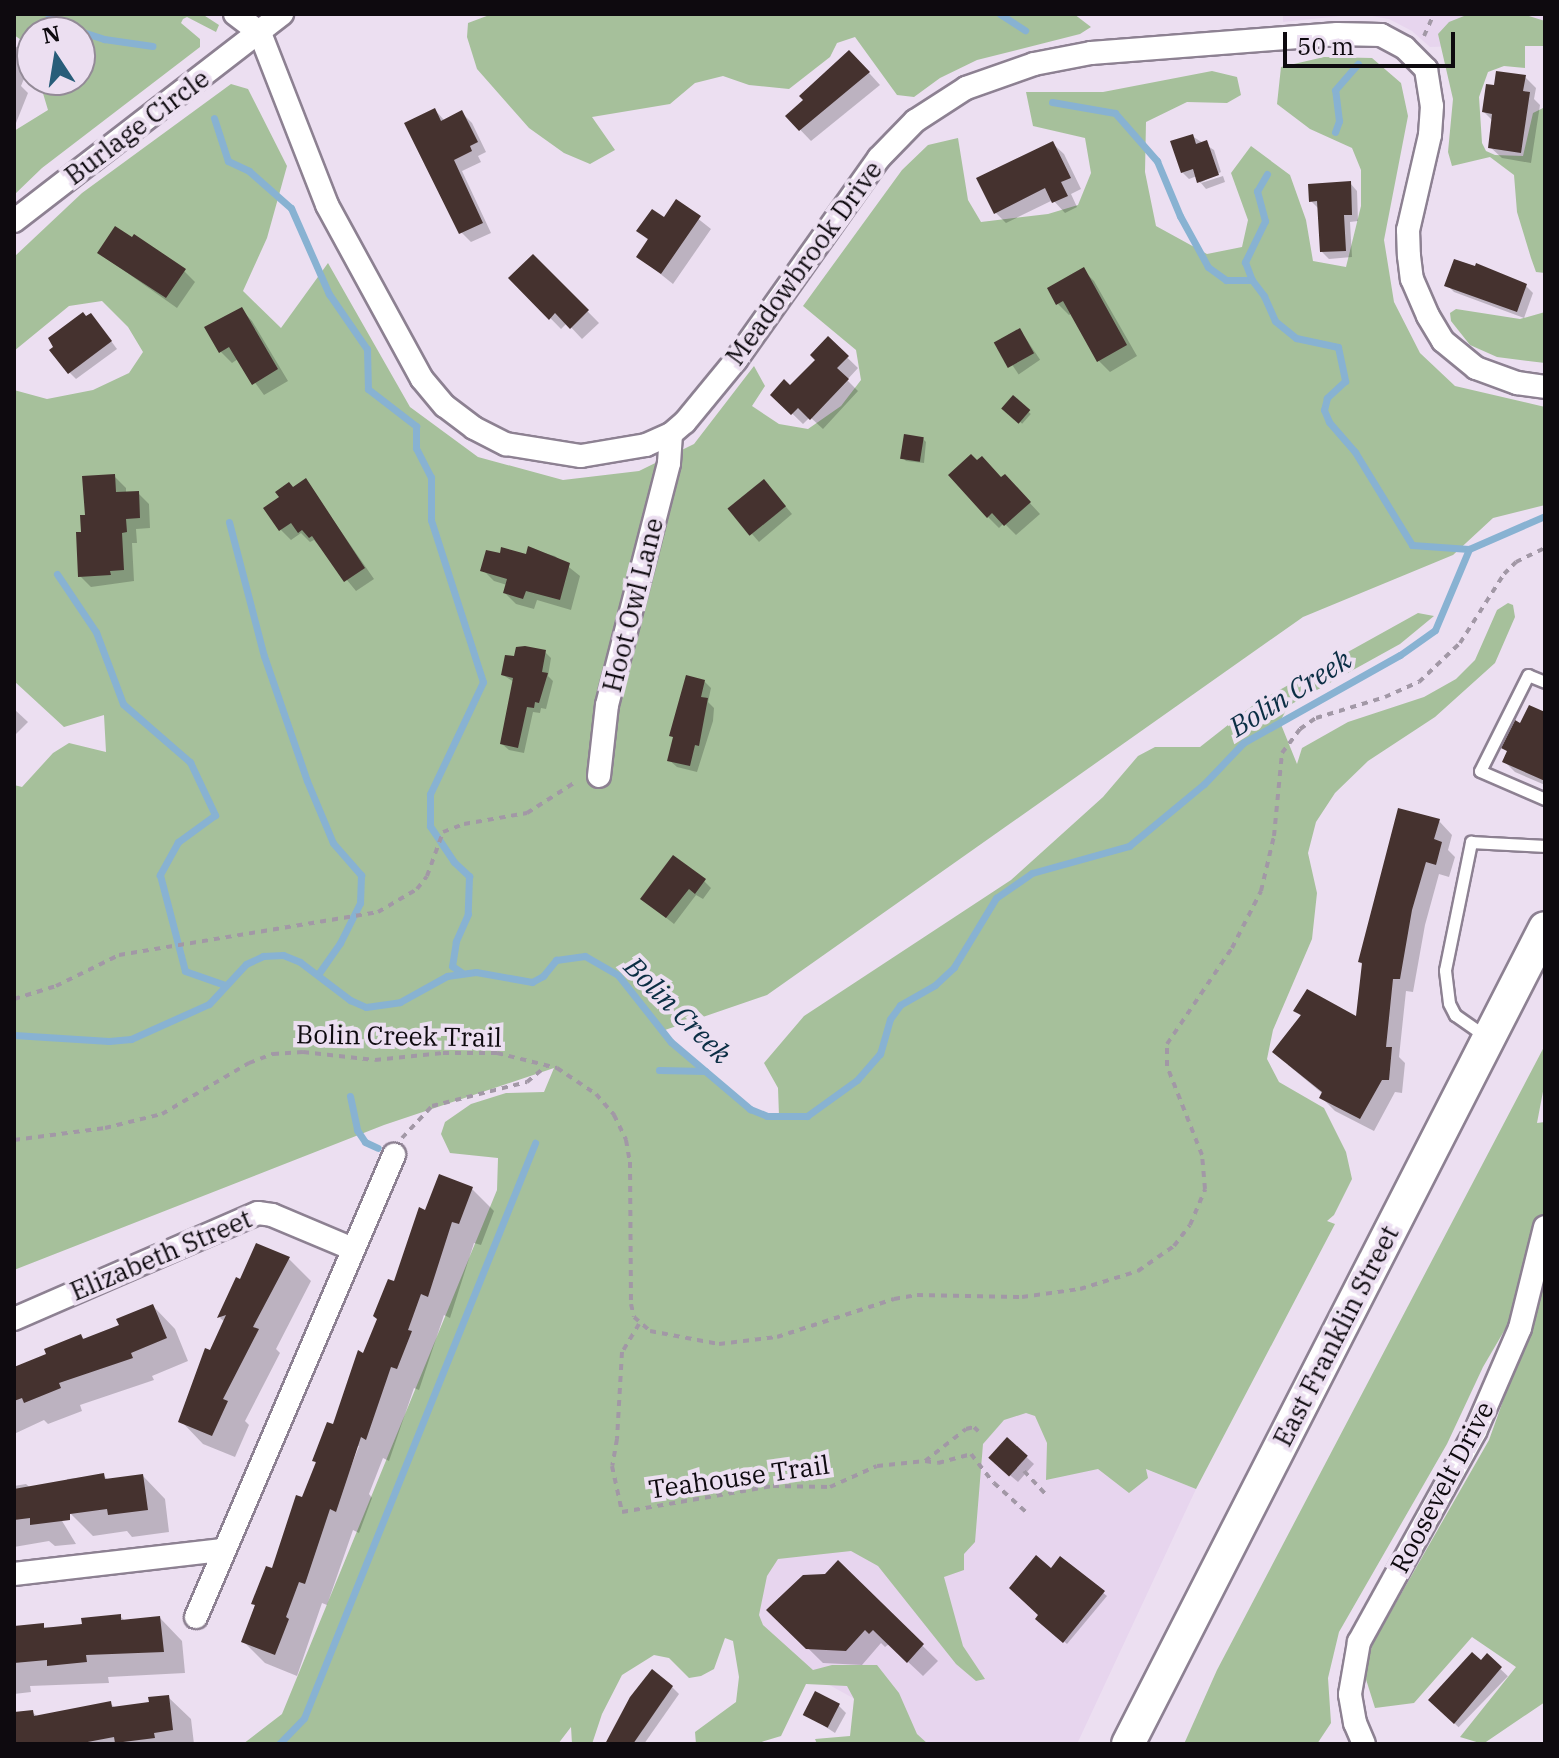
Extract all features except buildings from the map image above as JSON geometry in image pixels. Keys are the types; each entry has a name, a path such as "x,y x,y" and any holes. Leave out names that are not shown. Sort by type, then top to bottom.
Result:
{"main road":[{"name":"East Franklin Street","path":"1128,1744 1545,928"}],"street":[{"path":"235,14 260,33"},
{"name":"Burlage Circle","path":"14,221 282,14"},
{"name":"Meadowbrook Drive","path":"260,33 327,205 422,379 445,406 474,428 506,444 581,456 646,445 671,434 685,422 736,360 879,158 915,121 966,88 1034,64 1091,53 1337,34 1381,35 1405,48 1426,69 1432,106 1430,135 1408,243 1412,279 1428,316 1443,341 1476,368 1517,383 1545,387"},
{"name":"Hoot Owl Lane","path":"599,776 607,705 669,463 671,434"},
{"path":"196,1617 394,1155"},
{"name":"Elizabeth Street","path":"14,1319 258,1213 272,1215 353,1249"},
{"name":"Roosevelt Drive","path":"1364,1744 1355,1723 1350,1694 1359,1642 1475,1432 1520,1328 1545,1227"},
{"path":"14,1574 223,1550"}],"lane":[{"path":"1545,682 1528,675 1480,771 1545,799"},
{"path":"1489,1038 1455,1015 1449,1003 1445,970 1471,842 1545,846"}],"path":[{"path":"639,1324 650,1331 719,1344 777,1337 894,1299 917,1295 1022,1297 1080,1289 1138,1271 1174,1246 1200,1206 1206,1173 1167,1066 1167,1044 1232,948 1261,891 1274,836 1282,753 1300,729 1316,718 1385,697 1419,682 1460,643 1510,568 1545,548"},
{"path":"14,999 56,986 119,955 378,912 417,889 427,876 443,832 464,824 527,813 573,782 599,776"},
{"name":"Bolin Creek Trail","path":"14,1140 105,1128 162,1114 249,1063 273,1054 303,1052 375,1060 477,1052 517,1056 577,1079 596,1094 614,1115 626,1140 630,1162 629,1290 639,1324"},
{"path":"394,1155 405,1132 432,1106 527,1082 547,1065"},
{"name":"Teahouse Trail","path":"639,1324 622,1352 612,1466 622,1512 773,1486 830,1487 877,1466 925,1461 938,1463 971,1454 994,1483 1026,1512"},
{"path":"925,1461 966,1429 974,1427 980,1433"},
{"path":"1024,1471 1048,1497"}],"shaded area":[{"path":"1283,14 1360,14 1283,22"},
{"path":"1360,14 1545,14 1545,43 1430,47 1412,31 1389,19"},
{"path":"975,1371 1079,1443 1196,1489 1077,1744 852,1744 871,1708 665,1594"}],"green space":[{"path":"14,14 202,14 219,25 216,32 187,17 183,19 181,23 200,39 200,47 42,168 14,195 14,131 48,110 44,96 96,96 96,16 16,16 16,36"},
{"path":"492,14 1074,14 1091,27 1080,34 977,60 940,78 914,97 897,95 855,37 837,43 830,57 789,89 749,85 723,76 695,83 670,104 592,117 615,150 590,164 564,153 529,128 477,69 467,37 468,23"},
{"path":"1469,14 1522,14 1545,21 1545,46 1525,46 1525,68 1504,66 1488,72 1479,97 1482,143 1486,151 1495,155 1523,156 1533,113 1545,107 1545,273 1536,272 1531,258 1517,212 1514,175 1490,157 1452,166 1448,152 1453,99 1438,34 1449,22"},
{"path":"1324,57 1372,58 1401,83 1408,116 1384,240 1394,302 1420,353 1455,386 1545,407 1545,505 1493,518 1453,555 1303,617 767,995 662,1031 750,1109 767,1116 779,1116 778,1088 764,1063 804,1016 1011,880 1103,797 1138,756 1155,747 1200,747 1256,703 1418,613 1434,616 1400,644 1288,706 1280,722 1297,764 1302,748 1348,722 1424,697 1456,679 1475,660 1497,610 1508,603 1513,605 1515,617 1495,663 1435,717 1368,761 1335,793 1316,822 1308,853 1317,893 1312,939 1273,1030 1267,1059 1279,1082 1324,1108 1346,1152 1352,1179 1334,1215 1327,1221 1335,1224 1196,1489 1146,1469 1148,1478 1129,1493 1098,1469 1046,1480 1047,1443 1035,1416 1026,1413 1004,1420 983,1444 975,1542 964,1554 964,1570 944,1577 963,1646 985,1679 976,1681 956,1664 878,1566 851,1551 778,1559 767,1576 759,1615 763,1625 813,1670 832,1665 877,1665 899,1693 917,1734 928,1744 817,1744 815,1739 850,1736 854,1699 847,1686 806,1684 781,1736 755,1744 696,1744 695,1732 736,1702 739,1677 733,1641 725,1638 714,1669 701,1676 689,1678 669,1658 654,1655 622,1675 602,1714 592,1744 572,1744 571,1727 558,1744 243,1744 282,1714 497,1190 498,1158 450,1153 441,1134 445,1122 471,1104 506,1093 544,1092 554,1068 384,1125 14,1270 14,785 22,787 53,753 69,743 106,752 104,715 64,727 14,681 14,390 47,399 93,390 129,373 143,352 128,327 102,301 69,306 14,351 14,257 82,193 231,84 248,89 287,166 267,238 243,291 281,328 328,263 410,407 478,457 563,480 639,471 694,444 754,366 765,386 752,406 779,424 808,429 841,406 861,380 856,350 803,306 902,170 928,145 958,138 968,200 981,222 1048,214 1078,205 1091,173 1085,138 1033,126 1026,92 1103,92 1212,71 1237,77 1241,95 1227,103 1187,102 1146,122 1145,172 1156,226 1207,254 1242,247 1248,220 1231,173 1251,146 1290,175 1306,220 1313,261 1346,267 1361,206 1361,170 1352,148 1310,129 1277,104 1281,67"},
{"path":"1456,309 1520,319 1545,312 1545,363 1497,357 1470,345 1451,321 1450,313"},
{"path":"1545,1045 1545,1081 1537,1123 1545,1122 1545,1702 1483,1744 1460,1737 1516,1667 1472,1637 1414,1703 1375,1708 1364,1673 1373,1643 1489,1440 1524,1342 1507,1326 1483,1367 1447,1444 1339,1632 1328,1678 1331,1723 1317,1744 1184,1744 1217,1670"}],"waterway":[{"path":"48,14 55,23 104,39 152,46"},
{"path":"1000,14 1025,30"},
{"path":"1335,132 1339,121 1335,90 1358,64"},
{"path":"1052,102 1115,113 1157,161 1180,216 1208,267 1226,280 1252,280"},
{"path":"214,118 228,161 249,171 291,208 329,294 367,349 368,389 416,426 416,448 431,477 431,520 483,682 430,794 430,826 454,862 469,876 468,914 456,941 452,966 461,972"},
{"path":"1267,174 1257,191 1265,221 1245,262 1252,280 1264,296 1275,321 1296,338 1338,347 1345,381 1327,398 1324,410 1329,422 1355,452 1412,545 1469,549"},
{"name":"Bolin Creek","path":"14,1035 109,1041 131,1039 209,1004 246,964 263,956 283,955 300,962 350,1000 366,1007 400,1002 447,976 476,972 532,982 543,976 556,960 585,956 618,975 671,1042 750,1109 767,1116 807,1116 857,1080 880,1054 890,1019 900,1005 935,985 954,967 996,898 1032,873 1129,846 1204,784 1243,743 1400,655 1435,630 1469,549 1545,516"},
{"path":"229,522 264,656 307,781 333,843 361,875 360,903 340,943 318,974"},
{"path":"57,574 96,632 123,704 190,762 215,815 178,842 160,875 185,971 225,985"},
{"path":"659,1070 705,1071"},
{"path":"350,1096 357,1130 365,1142 378,1148"},
{"path":"279,1744 304,1718 535,1143"}]}
